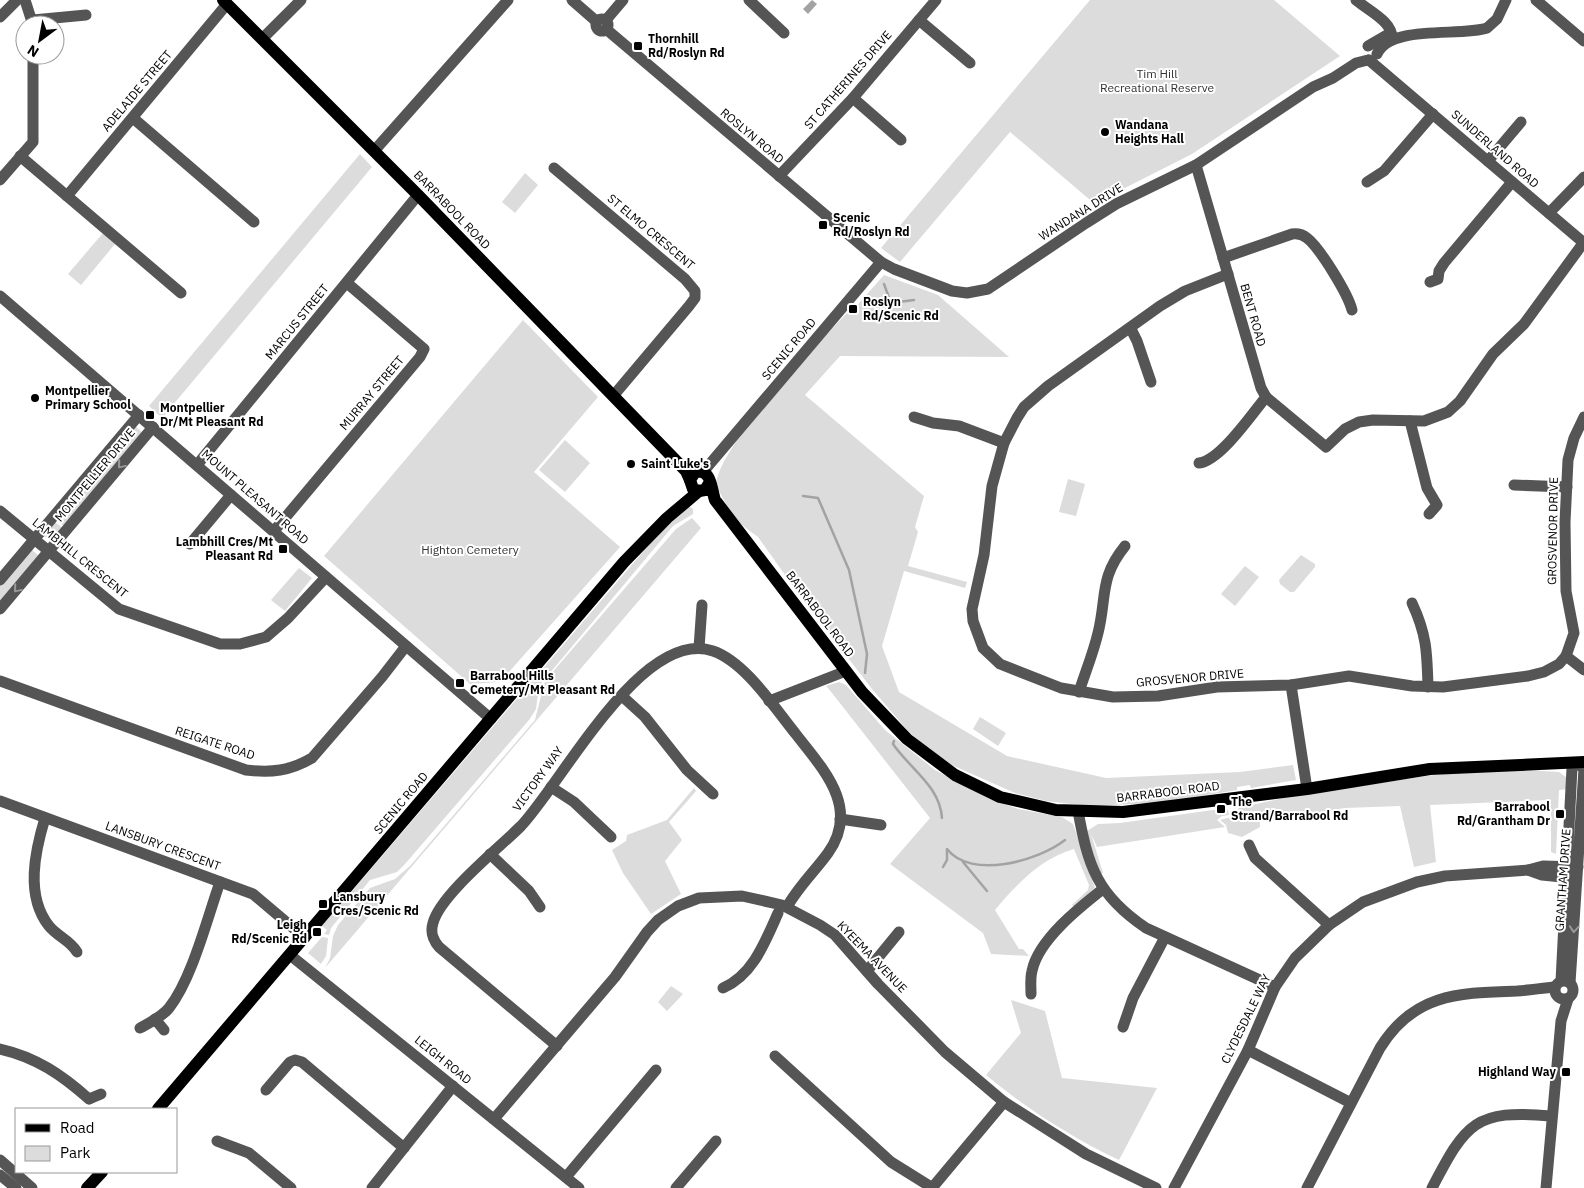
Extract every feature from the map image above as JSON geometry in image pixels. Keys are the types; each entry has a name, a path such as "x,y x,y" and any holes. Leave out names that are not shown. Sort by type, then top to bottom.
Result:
{"main road":[{"name":"BARRABOOL ROAD","path":"225,2 614,395 686,471 695,487 714,499"},
{"name":"BARRABOOL ROAD","path":"659,442 706,476 714,499 862,692 906,739 955,775 1000,797 1056,810 1123,812 1307,789 1430,769 1580,766"},
{"path":"692,476 706,476 708,488 695,487 692,476"},
{"name":"SCENIC ROAD","path":"159,1108 624,562 695,487"},
{"path":"86,1188 103,1173"},
{"path":"94,1188 103,1173"}],"street":[{"path":"0,16 17,0"},
{"path":"25,0 30,15"},
{"path":"262,39 301,0"},
{"path":"374,151 508,0"},
{"name":"ROSLYN ROAD","path":"572,0 603,23 881,262"},
{"path":"603,23 623,0"},
{"path":"749,0 784,33"},
{"name":"ST CATHERINES DRIVE","path":"779,176 853,98 886,56 936,0"},
{"path":"1356,0 1388,24 1390,36"},
{"name":"WANDANA DRIVE","path":"881,262 894,269 952,291 966,293 988,289 1116,204 1196,165 1360,54 1370,54 1390,36 1487,28 1497,19 1506,0"},
{"path":"1536,0 1584,41"},
{"name":"ADELAIDE STREET","path":"67,196 225,2"},
{"path":"65,18 86,15"},
{"path":"919,20 970,63"},
{"name":"SUNDERLAND ROAD","path":"1370,54 1389,76 1584,243"},
{"path":"0,180 32,142 33,65"},
{"path":"853,98 901,140"},
{"path":"1367,182 1384,171 1433,114"},
{"path":"132,118 254,222"},
{"path":"1488,161 1521,122"},
{"path":"20,156 181,293"},
{"name":"BENT ROAD","path":"1196,165 1258,380 1266,397 1326,447 1345,429 1360,422 1373,420 1410,421"},
{"name":"ST ELMO CRESCENT","path":"554,168 685,279 695,291 695,298 689,306 614,395"},
{"path":"1549,214 1584,177"},
{"path":"1439,281 1439,270 1444,263 1512,182"},
{"name":"MARCUS STREET","path":"197,465 418,195"},
{"path":"1223,258 1292,234 1299,234 1310,242 1345,290 1352,310"},
{"path":"1429,514 1442,506 1427,488 1410,421 1434,418 1454,407 1487,361 1533,312 1584,243"},
{"name":"SCENIC ROAD","path":"706,476 718,453 881,262"},
{"name":"GROSVENOR DRIVE","path":"1228,274 1171,299 1035,397 1024,407 1004,444 989,501 984,555 973,598 973,621 983,648 1000,664 1042,683 1095,696 1136,698 1217,687 1291,685 1349,676 1428,687 1528,676 1553,667 1566,656 1574,634 1566,591 1564,567 1568,460 1574,438 1584,417"},
{"name":"MURRAY STREET","path":"274,532 420,357 424,349 347,283"},
{"name":"MOUNT PLEASANT ROAD","path":"0,296 491,719"},
{"path":"1131,329 1151,382"},
{"path":"1199,463 1205,462 1219,452 1266,397"},
{"name":"MONTPELLIER DRIVE","path":"0,580 139,415"},
{"path":"914,417 960,426 1004,444"},
{"name":"MONTPELLIER DRIVE","path":"0,610 153,428"},
{"path":"1514,485 1567,487"},
{"path":"190,544 231,496"},
{"name":"LAMBHILL CRESCENT","path":"0,511 119,609 220,644 255,642 266,637 283,623 326,577"},
{"path":"1079,692 1097,636 1107,573 1124,546"},
{"path":"1412,603 1423,627 1427,653 1428,687"},
{"path":"699,648 702,605"},
{"name":"REIGATE ROAD","path":"0,681 246,770 267,772 299,766 312,758 382,677 406,646"},
{"name":"VICTORY WAY","path":"556,1046 439,947 433,940 432,931 436,915 490,854 522,825 589,733 622,696 675,652 699,648 714,651 729,660 744,673 769,701 833,785 839,802 840,819 831,848 783,910 758,956 738,979 723,988"},
{"path":"1566,656 1584,670"},
{"path":"769,701 846,671"},
{"path":"1291,685 1307,789"},
{"path":"622,696 645,717 686,770 713,794"},
{"name":"GRANTHAM DRIVE","path":"1546,1188 1564,991 1580,766"},
{"path":"551,787 574,802 611,837"},
{"name":"LANSBURY CRESCENT","path":"0,801 253,894 305,938"},
{"path":"1078,811 1091,869 1103,889 1130,917 1165,937 1275,987"},
{"path":"45,818 37,846 35,864 35,883 40,909 50,928 72,944 77,952"},
{"path":"840,819 881,825"},
{"path":"1249,845 1255,858 1329,925"},
{"path":"490,854 529,891 540,907"},
{"name":"CLYDESDALE WAY","path":"1174,1188 1248,1050 1275,987 1296,958 1329,925 1363,902 1417,882 1445,876 1528,870 1543,866 1572,872"},
{"path":"140,1028 168,1010 177,994 197,948 220,882"},
{"path":"1031,994 1032,970 1058,927 1103,889"},
{"name":"KYEEMA AVENUE","path":"494,1120 622,968 647,932 671,910 700,898 725,895 759,899 835,936 944,1052 1004,1102 1086,1154 1156,1188"},
{"path":"867,971 899,932"},
{"path":"1123,1027 1133,998 1165,937"},
{"name":"LEIGH ROAD","path":"290,955 579,1188"},
{"path":"1307,1188 1388,1035 1416,1009 1427,1003 1459,994 1540,990 1584,993"},
{"path":"155,1019 164,1030"},
{"path":"0,1049 26,1056 47,1066 88,1104 101,1094"},
{"path":"1248,1050 1351,1103"},
{"path":"775,1056 891,1162 932,1188 1004,1102"},
{"path":"266,1090 290,1062 295,1060 302,1062 404,1148"},
{"path":"566,1177 656,1070"},
{"path":"372,1188 453,1086"},
{"path":"1432,1188 1452,1149 1463,1135 1475,1125 1490,1118 1506,1114 1552,1116"},
{"path":"217,1140 249,1153 291,1188"},
{"path":"676,1188 716,1141"},
{"path":"0,1160 32,1188"},
{"path":"0,1175 16,1188"}],"green space":[{"name":"Tim Hill Recreational Reserve","path":"1090,0 1274,0 1340,56 1192,154 1111,195 1096,205 1010,132 900,262 881,248"},
{"path":"360,154 372,167 162,418 149,406"},
{"path":"525,173 538,185 515,213 502,202"},
{"path":"103,233 115,244 81,285 68,274"},
{"path":"884,275 938,295 1009,357 840,356 805,395 924,496 915,527 918,532 908,566 967,582 965,588 904,571 882,646 899,692 1007,756 1106,778 1240,772 1293,765 1296,780 1251,788 1250,785 1237,787 1237,790 1160,803 1089,806 1046,801 1015,793 954,766 929,750 908,731 872,689 795,589 758,537 742,525 728,508 716,485 721,468 734,446 772,394"},
{"name":"Highton Cemetery","path":"523,320 598,397 534,472 620,547 500,682 470,684 324,556"},
{"path":"134,425 143,433 65,527 55,519"},
{"path":"565,440 590,463 565,492 539,470"},
{"path":"1068,479 1085,484 1076,516 1059,512"},
{"path":"689,506 693,509 693,514 673,526 539,686 536,709 529,720 405,864 397,872 370,880 331,928 329,935 324,934 327,930 322,926 666,525"},
{"path":"692,518 701,528 325,968 330,958 333,936 338,925 370,888 395,879 410,866 535,720 544,684 550,675 676,529"},
{"path":"53,521 63,528 49,540 44,536"},
{"path":"32,550 38,555 0,604 0,584"},
{"path":"1301,555 1315,564 1315,567 1294,592 1290,592 1280,584 1279,580"},
{"path":"1245,566 1259,577 1235,606 1221,594"},
{"path":"299,568 312,578 285,611 271,600"},
{"path":"839,682 846,685 885,730 935,770 990,799 1018,809 1062,817 1073,824 1095,888 1074,908 1072,905 1088,890 1089,885 1074,849 1062,853 1040,866 1021,882 995,910 1019,949 1023,949 1029,956 991,954 983,933 890,864 930,818 826,686"},
{"path":"980,717 1006,733 998,746 973,729"},
{"path":"1525,770 1559,772 1567,778 1568,789 1559,790 1556,854 1551,852 1551,800 1430,805 1436,862 1414,867 1400,806 1345,808 1260,822 1260,827 1242,837 1228,833 1226,825 1220,820 1231,817 1231,813 1239,812 1238,808 1293,796 1470,771"},
{"path":"694,788 696,791 669,822 682,840 665,861 681,894 651,914 623,873 612,850 626,841 627,835 667,820"},
{"path":"1213,810 1228,810 1229,815 1222,816 1217,820 1225,827 1097,847 1091,834 1103,873 1100,874 1093,858 1087,831 1098,824 1120,823"},
{"path":"322,937 328,938 326,956 321,964 308,953"},
{"path":"671,986 683,994 667,1011 658,1002"},
{"path":"1011,1000 1045,1011 1062,1078 1157,1088 1119,1160 1050,1122 986,1075 1021,1033"}],"shaded area":[{"path":"812,0 817,4 808,14 803,9"}],"waterway":[{"path":"884,284 891,303 914,300"},
{"path":"883,303 891,303"},
{"path":"803,496 818,498 849,570 867,654 865,673"},
{"path":"894,741 893,744 936,796 942,818"},
{"path":"947,849 958,858 972,864 1005,864 1039,855 1065,840"},
{"path":"943,867 947,860 947,850"},
{"path":"963,862 987,891"}],"place":[{"name":"Thornhill Rd/Roslyn Rd","path":"638,46"},
{"name":"Wandana Heights Hall","path":"1105,132"},
{"name":"Scenic Rd/Roslyn Rd","path":"823,225"},
{"name":"Roslyn Rd/Scenic Rd","path":"853,309"},
{"name":"Montpellier Primary School","path":"35,398"},
{"name":"Montpellier Dr/Mt Pleasant Rd","path":"150,415"},
{"name":"Saint Luke's","path":"631,464"},
{"name":"Lambhill Cres/Mt Pleasant Rd","path":"283,549"},
{"name":"Barrabool Hills Cemetery/Mt Pleasant Rd","path":"460,683"},
{"name":"The Strand/Barrabool Rd","path":"1221,809"},
{"name":"Barrabool Rd/Grantham Dr","path":"1560,814"},
{"name":"Lansbury Cres/Scenic Rd","path":"323,904"},
{"name":"Leigh Rd/Scenic Rd","path":"317,932"},
{"name":"Highland Way","path":"1566,1072"}]}
